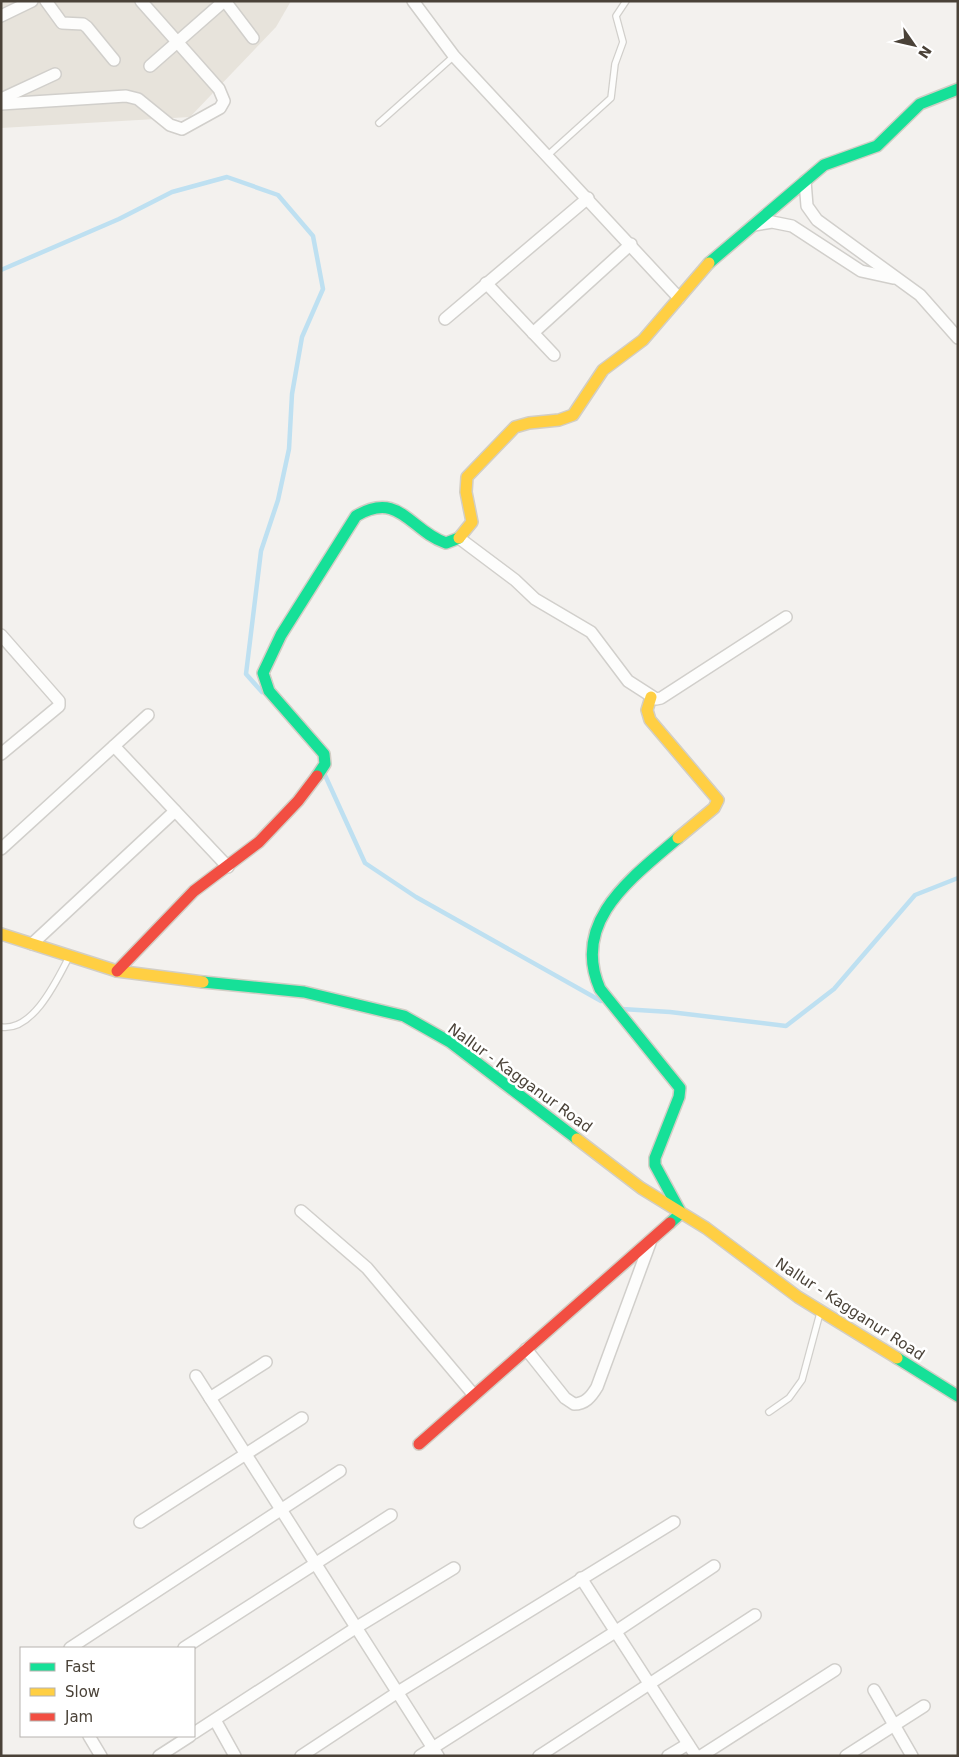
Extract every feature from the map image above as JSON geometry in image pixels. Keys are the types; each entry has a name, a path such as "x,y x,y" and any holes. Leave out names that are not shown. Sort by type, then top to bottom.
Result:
{"street":[{"path":"1,16 32,1"},
{"path":"46,1 62,23 83,24 87,27 114,60"},
{"path":"1,104 126,96 138,99 170,125 182,128 220,108 224,101 219,89 141,1"},
{"path":"150,66 225,1 253,38"},
{"path":"413,1 454,56 679,298"},
{"path":"1,99 55,74"},
{"path":"117,971 183,902 206,881 228,867 254,846 285,814 325,764 324,754 269,691 263,673 281,634 352,522 363,511 381,505 392,508 446,544 460,538 472,522 466,492 467,477 515,427 523,423 566,419 573,415 603,370 642,340 714,257 830,161 877,146 920,104 958,89"},
{"path":"805,181 808,206 816,220 920,295 958,338"},
{"path":"445,319 588,198"},
{"path":"752,225 782,222 792,226 861,270 897,279"},
{"path":"533,333 630,244"},
{"path":"486,283 554,355"},
{"path":"460,538 516,580 535,599 591,632 628,681 650,697 661,698 786,617"},
{"path":"1,635 59,701 58,706 1,754"},
{"path":"419,1444 473,1394 616,1274 681,1213 655,1165 655,1158 679,1097 680,1088 600,989 594,977 592,964 593,936 605,908 647,865 714,808 718,800 650,720 647,710 650,697"},
{"path":"1,849 148,715"},
{"path":"114,746 228,867"},
{"path":"32,944 175,811"},
{"name":"Nallur - Kagganur Road","path":"1,934 117,971 167,979 304,992 404,1016 450,1042 641,1188 706,1228 798,1297 958,1396"},
{"path":"301,1211 367,1268 473,1394"},
{"path":"526,1349 565,1398 574,1404 581,1404 591,1396 651,1241"},
{"path":"210,1398 266,1362"},
{"path":"196,1376 247,1453 435,1751"},
{"path":"140,1522 302,1418"},
{"path":"72,1647 340,1471"},
{"path":"186,1647 391,1515"},
{"path":"302,1756 398,1692 674,1522"},
{"path":"420,1756 435,1751 714,1566"},
{"path":"195,1733 357,1627 454,1568"},
{"path":"581,1578 614,1632 696,1756"},
{"path":"539,1756 755,1615"},
{"path":"701,1756 836,1670"},
{"path":"874,1690 912,1756"},
{"path":"846,1756 924,1706"},
{"path":"215,1720 235,1756"},
{"path":"90,1737 101,1756"},
{"path":"159,1756 188,1737"},
{"path":"668,1756 688,1744"}],"lane":[{"path":"548,155 612,98 615,64 623,42 616,16 626,1"},
{"path":"379,123 454,56"},
{"path":"1,1026 15,1026 32,1015 57,980 69,956"},
{"path":"769,1412 789,1398 802,1380 820,1311"}],"shaded area":[{"path":"1,1 291,1 276,27 190,117 1,128"}],"waterway":[{"path":"1,270 119,219 172,192 227,177 278,195 313,236 323,289 302,337 292,394 289,449 278,500 261,551 246,674 262,692"},
{"path":"324,773 365,863 416,897 601,1001"},
{"path":"622,1009 670,1012 786,1026 834,989 915,895 958,878"}],"traffic: fast":[{"path":"709,263 824,165 877,146 920,104 958,89"},
{"path":"317,776 325,764 324,754 269,691 263,673 281,635 356,516 371,509 384,508 394,510 446,543 459,538"},
{"path":"670,1223 681,1213 655,1165 655,1158 679,1097 680,1088 600,989 593,965 593,942 600,922 611,903 643,868 678,838"},
{"path":"203,982 304,992 404,1016 450,1042 577,1139"},
{"path":"897,1358 958,1396"}],"traffic: slow":[{"path":"459,538 472,522 466,492 467,477 515,427 529,423 559,420 573,415 603,370 643,340 709,263"},
{"path":"651,697 647,710 650,720 718,800 714,808 678,838"},
{"path":"1,934 117,971 203,982"},
{"path":"577,1139 641,1188 706,1228 798,1297 897,1358"}],"traffic: jam":[{"path":"117,971 194,891 259,842 298,801 317,776"},
{"path":"419,1444 670,1223"}]}
